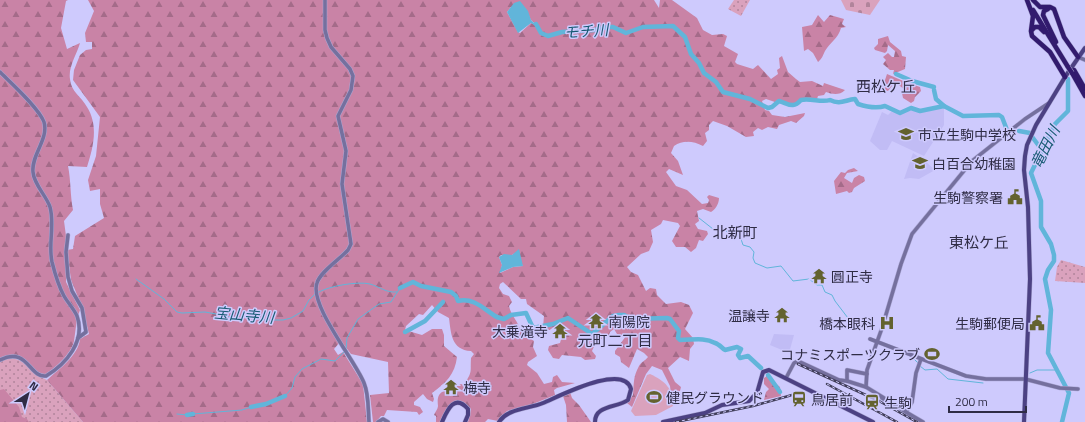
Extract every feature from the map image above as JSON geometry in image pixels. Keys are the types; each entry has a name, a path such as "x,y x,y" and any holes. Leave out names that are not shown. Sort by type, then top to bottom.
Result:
{"main road":[{"path":"1027,0 1033,16 1031,31 1034,38 1050,52 1065,77"},
{"path":"1027,0 1069,65 1085,96"},
{"path":"1032,0 1056,46"},
{"path":"1032,0 1040,7 1050,7 1055,12 1064,37 1078,57"},
{"path":"1055,12 1048,9 1044,11 1043,15 1056,46"},
{"path":"1031,31 1035,27 1041,28 1056,46"},
{"path":"1024,422 1030,252 1024,163 1027,146 1049,104 1085,48"},
{"path":"1073,72 1085,89"},
{"path":"663,422 705,413 722,405 749,401 758,393 762,375 766,370 771,370 873,422"},
{"path":"499,422 506,414 542,404 592,382 614,379 625,380 631,389 628,400 620,405 599,411 596,414 595,422"},
{"path":"442,422 448,408 454,404 460,404 466,407 469,412 466,422"}],"street":[{"path":"325,0 325,30 327,38 331,47 350,69 353,76 351,90 338,116 346,151 342,184 351,244 348,250 318,280 315,291 327,320 354,363 365,384 369,422"},
{"path":"1078,57 1085,60"},
{"path":"0,72 34,108 43,121 45,130 34,161 33,174 50,208 52,217 51,260 59,287 76,315 79,323 78,338 71,353 46,376 40,375 26,360 9,357 0,360"},
{"path":"866,388 867,374 901,264 913,232 972,161 1025,119 1049,104"},
{"path":"68,235 66,248 68,277 72,291 82,308 86,332 78,338"},
{"path":"870,339 966,376 986,379 1025,379 1066,389 1078,389"},
{"path":"906,412 912,402 916,373 922,359"},
{"path":"786,378 794,363 798,361 839,380 847,381 866,388 923,422"},
{"path":"847,381 847,370 867,374"},
{"path":"378,422 383,419 388,422"}],"shaded area":[{"name":"市立生駒中学校","path":"944,108 944,125 924,156 892,141 887,150 880,150 870,141 882,112 888,115 893,110 901,114 911,109 921,112"},
{"path":"913,153 935,170 919,179 904,179"},
{"path":"774,334 794,335 789,353 770,345"}],"green space":[{"path":"0,0 68,0 66,1 61,28 67,49 80,43 70,70 71,83 74,91 85,103 91,114 94,129 93,145 87,167 68,166 73,210 64,221 66,236 66,282 80,310 74,341 73,346 67,355 59,364 46,374 36,370 24,358 10,356 0,358"},
{"path":"88,0 654,0 659,8 660,0 672,0 697,18 703,30 712,35 723,34 727,36 724,46 738,54 735,62 737,64 753,69 758,65 771,79 778,74 777,70 780,68 779,58 782,56 788,72 800,82 812,81 823,86 824,83 845,90 838,94 826,92 824,95 818,96 817,99 802,98 792,105 779,99 775,102 766,99 762,101 765,110 769,111 772,115 785,117 805,113 804,116 796,123 791,121 779,125 777,129 768,127 762,130 758,128 753,132 754,136 746,137 727,126 713,121 709,125 709,130 705,133 707,141 703,146 688,142 674,146 671,153 678,161 683,175 669,169 666,172 676,186 687,190 702,204 708,203 709,200 707,197 709,195 719,198 714,210 711,212 703,209 697,211 699,221 695,224 698,229 707,231 708,234 703,241 699,240 696,248 691,252 685,247 676,247 672,241 680,226 678,223 663,220 661,224 651,230 653,242 649,251 641,254 627,267 631,272 638,275 646,291 650,288 656,289 657,295 666,304 681,302 689,305 693,313 685,329 693,338 694,344 690,349 689,361 680,357 668,368 675,382 681,387 679,395 671,394 670,386 662,370 652,366 646,374 632,407 627,403 633,395 634,380 637,370 640,364 648,357 637,349 629,368 621,362 620,357 615,354 615,351 626,336 617,334 614,329 609,335 596,342 592,351 596,356 595,359 585,360 581,357 562,355 559,359 553,358 548,350 549,346 560,343 564,329 558,327 556,330 548,330 543,327 544,316 527,304 526,299 521,299 503,282 500,284 499,288 503,294 509,296 512,302 509,306 510,310 519,325 521,332 534,341 533,347 537,356 528,362 527,365 537,373 544,384 552,382 553,377 557,375 562,382 575,383 557,388 554,390 555,395 528,406 507,411 498,421 488,419 485,422 468,422 471,409 465,404 456,402 448,407 440,422 436,422 436,416 434,415 438,407 439,396 446,390 450,396 457,395 457,386 461,384 464,385 470,374 471,358 474,354 471,351 459,348 453,340 449,318 438,312 432,305 423,315 419,314 406,326 405,330 422,335 432,329 442,329 444,335 444,346 457,357 456,363 449,378 442,386 432,393 434,399 433,402 427,399 423,394 414,402 414,405 420,407 423,412 419,415 417,412 387,410 384,416 381,416 376,422 373,422 370,395 389,393 388,362 351,354 341,341 334,349 338,355 343,352 363,384 367,422 83,422 47,380 72,357 76,351 80,339 89,334 82,307 71,280 67,250 73,249 75,236 104,218 100,204 100,189 90,191 88,180 96,156 100,117 73,80 74,70 80,55 86,50 92,49 92,42 86,42 85,33 94,11","holes":["511,7 525,8 531,20 539,27 531,23 520,33 518,32 507,12","515,253 523,266 513,267 500,273 502,265 499,257 501,255 512,255"]},
{"path":"734,0 750,0 741,16 728,9"},
{"path":"841,0 880,0 870,15 846,10"},
{"path":"818,15 824,22 830,15 844,19 842,24 846,27 841,28 838,35 818,62 813,53 808,49 804,51 802,27 812,25"},
{"path":"888,36 890,42 901,51 902,56 906,57 905,69 893,74 894,70 890,70 883,64 886,60 883,57 888,53 894,57 895,51 888,45 885,53 875,50 874,48 878,44 878,39"},
{"path":"887,74 920,87 921,91 915,97 914,101 911,103 903,98 902,93 905,90 895,82 888,91 882,89"},
{"path":"854,168 858,171 847,173 844,178 852,183 854,178 859,175 864,177 865,181 854,188 852,192 849,193 847,191 836,194 834,181 841,172 845,173"},
{"path":"1061,260 1085,267 1085,283 1055,281 1057,267"},
{"path":"8,358 21,361 47,380 83,422 0,422 0,361"},
{"name":"健民グラウンド","path":"650,374 664,382 670,390 672,394 673,406 656,415 635,416 631,411 647,375"},
{"path":"767,376 780,387 781,396 764,400 766,392 769,389 764,384 764,378"},
{"path":"4,389 19,407 22,417 27,419 29,422 0,422 0,390"},
{"path":"570,392 572,398 591,422 567,422 566,405 563,396"}],"water":[{"path":"520,1 528,11 531,20 539,28 531,23 518,33 507,12 514,3"},
{"path":"519,249 523,266 513,267 499,273 502,265 499,257 504,254 512,255"}],"waterway":[{"name":"モチ川","path":"536,24 541,33 548,36 562,32 594,30 608,27 613,27 626,33 643,27 673,26 685,37 691,54 699,63 704,73 716,82 723,92 750,99 768,108 772,107 779,101 793,105 801,100 830,100 840,102 855,99 858,104 861,105 868,107 885,106 900,113 911,108 920,111 944,106 963,116 999,115 1002,117 1007,130"},
{"path":"896,74 912,81 934,87"},
{"name":"竜田川","path":"1062,422 1069,393 1048,353 1051,310 1045,279 1048,270 1054,261 1054,255 1051,244 1041,227 1041,201 1031,173 1055,124 1068,111 1068,79"},
{"path":"934,90 936,99 944,106"},
{"name":"モチ川","path":"1019,131 1030,133"},
{"name":"モチ川","path":"1033,138 1042,150"},
{"path":"699,218 713,229 721,227 730,234 740,236 743,245 750,247 754,252 753,258 755,263 767,268 781,266 793,281 809,279 817,285 822,285 825,292 832,295 851,322"},
{"name":"宝山寺川","path":"136,279 164,299 177,312 205,312 238,318 251,317 265,320 283,320 291,318 303,311 309,300 315,294"},
{"name":"宝山寺川","path":"400,288 413,282 421,286 451,292 456,296 458,301 463,300 473,302 496,317 504,319 511,315 526,313 533,328 553,324 568,318 592,334 613,316 624,315 631,319 667,318 670,319 679,331 678,338 680,340 707,340 718,344 725,350 737,347 741,349 738,355 740,358 748,356 761,368"},
{"name":"宝山寺川","path":"317,293 335,286 358,283 370,284 386,291 397,292"},
{"name":"宝山寺川","path":"346,349 347,338 358,319 379,304 391,302 400,288"},
{"name":"宝山寺川","path":"405,332 425,321 443,302"},
{"name":"宝山寺川","path":"285,396 292,388 295,377 302,369 321,359 335,361 345,351"},
{"path":"914,359 918,363"},
{"path":"920,366 925,370 937,369 948,379 983,383"},
{"path":"1030,373 1037,370 1056,370"},
{"name":"宝山寺川","path":"768,375 780,392"},
{"name":"宝山寺川","path":"251,407 266,404 285,396"},
{"name":"宝山寺川","path":"193,414 242,410 251,407"},
{"name":"宝山寺川","path":"177,414 187,415"},
{"name":"宝山寺川","path":"187,415 193,414"}],"railway":[{"path":"798,364 879,401 917,422"},
{"path":"827,384 897,422"},
{"path":"676,422 753,406 792,395"}],"place":[{"name":"市立生駒中学校","path":"906,134"},
{"name":"白百合幼稚園","path":"920,163"},
{"name":"生駒警察署","path":"1015,197"},
{"name":"圓正寺","path":"819,276"},
{"name":"温譲寺","path":"782,315"},
{"name":"南陽院","path":"596,321"},
{"name":"橋本眼科","path":"887,323"},
{"name":"生駒郵便局","path":"1037,323"},
{"name":"大乗滝寺","path":"560,331"},
{"name":"コナミスポーツクラブ","path":"932,354"},
{"name":"梅寺","path":"451,387"},
{"name":"健民グラウンド","path":"654,397"},
{"name":"鳥居前","path":"799,399"},
{"name":"生駒","path":"872,402"}],"district":[{"name":"西松ケ丘","path":"886,86"},
{"name":"北新町","path":"735,232"},
{"name":"東松ケ丘","path":"979,242"},
{"name":"元町二丁目","path":"615,340"}]}
